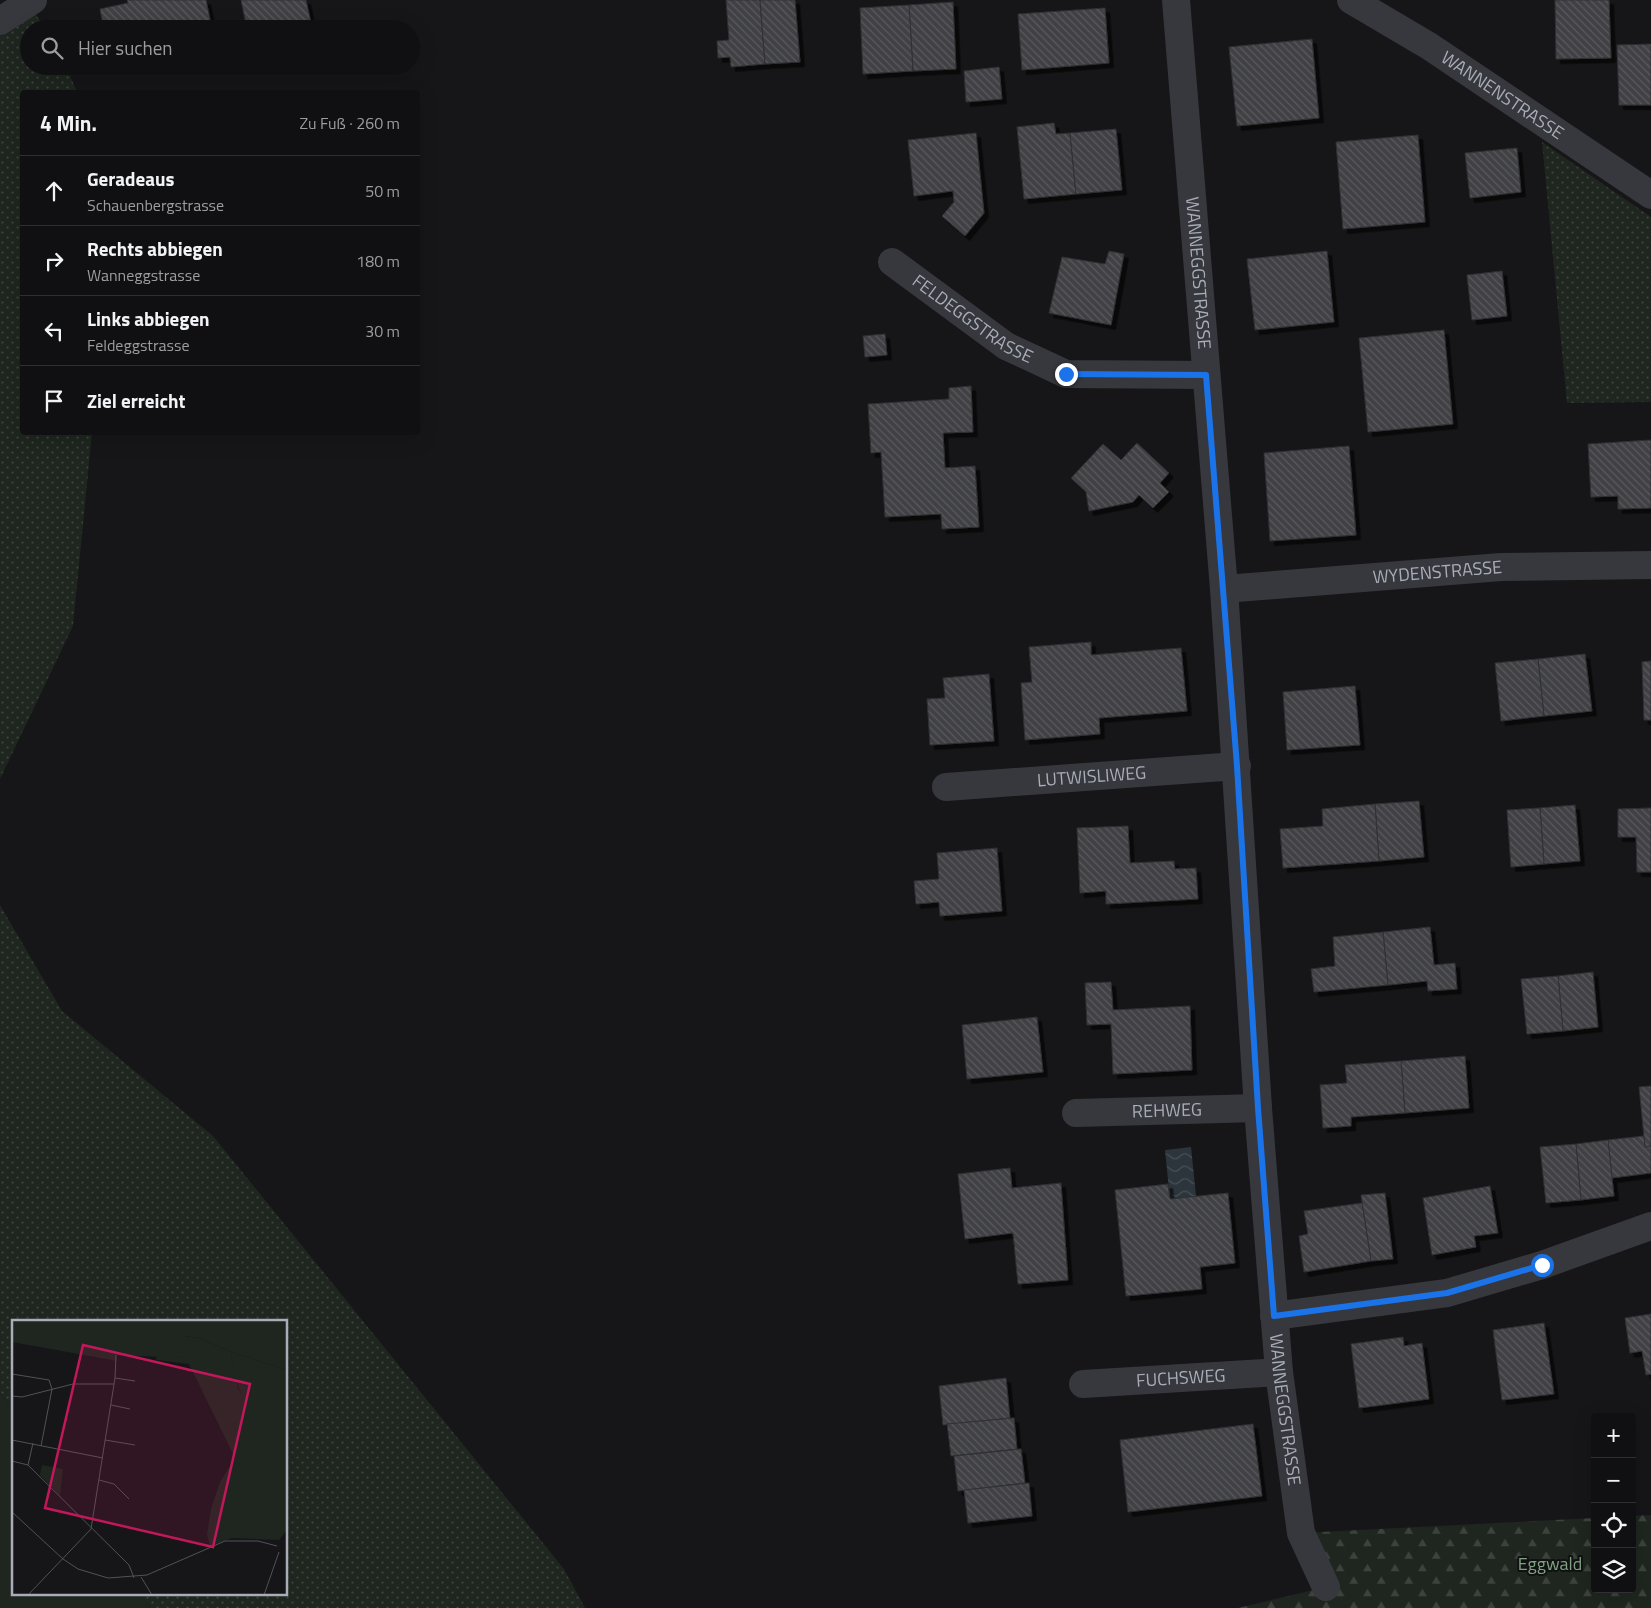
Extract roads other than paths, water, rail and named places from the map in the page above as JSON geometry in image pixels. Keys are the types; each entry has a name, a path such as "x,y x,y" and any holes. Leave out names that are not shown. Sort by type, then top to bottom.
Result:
{"street":[{"path":"0,21 32,0"},
{"name":"WANNEGGSTRASSE","path":"1176,0 1224,589 1258,1108 1279,1372 1301,1533 1326,1588"},
{"name":"WANNENSTRASSE","path":"1351,0 1429,46 1651,195"},
{"name":"FELDEGGSTRASSE","path":"892,262 1006,346 1066,374 1206,375"},
{"name":"WYDENSTRASSE","path":"1224,589 1501,568 1651,565"},
{"name":"LUTWISLIWEG","path":"946,787 1237,766"},
{"name":"REHWEG","path":"1076,1114 1258,1108"},
{"path":"1274,1316 1447,1293 1542,1265 1651,1226"},
{"name":"FUCHSWEG","path":"1083,1384 1279,1372"}],"water":[{"path":"1191,1147 1196,1196 1170,1199 1165,1150"}],"park label":[{"name":"Eggwald","path":"1550,1564"}]}
